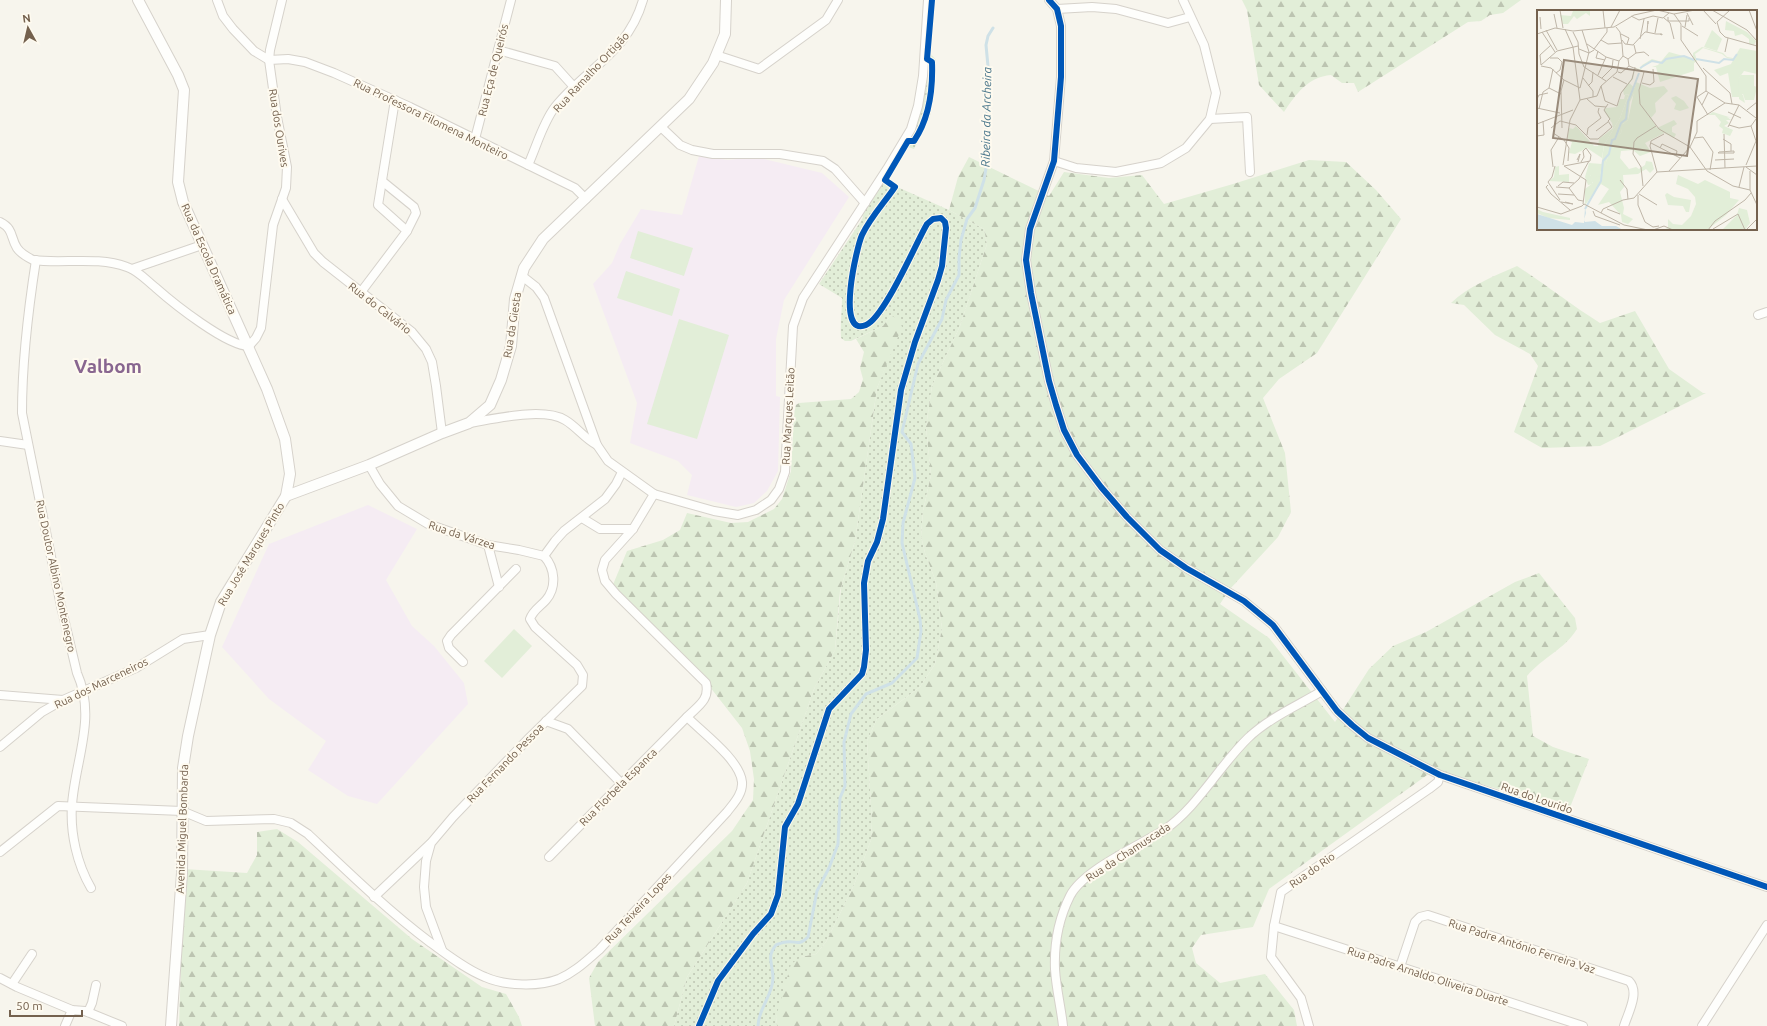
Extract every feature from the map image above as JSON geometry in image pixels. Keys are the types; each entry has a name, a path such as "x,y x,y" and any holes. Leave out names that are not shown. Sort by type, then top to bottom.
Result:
{"street":[{"name":"Rua da Escola Dramática","path":"138,0 178,75 184,90 178,182 182,202 249,346 285,439 290,474 286,496"},
{"path":"217,0 223,16 233,29 254,52 269,60"},
{"name":"Rua dos Ourives","path":"249,346 256,338 261,328 273,225 286,188 287,167 277,117 269,60 282,0"},
{"name":"Rua Eça de Queirós","path":"475,139 511,0"},
{"name":"Rua Ramalho Ortigão","path":"528,165 554,108 616,47 631,29 643,0"},
{"name":"Rua da Giesta","path":"286,496 370,465 442,433 469,423 490,405 501,380 511,346 515,299 524,268 543,239 689,99 713,63 725,34 726,0"},
{"path":"716,55 759,69 826,20 838,0"},
{"name":"Rua Marques Leitão","path":"522,276 536,287 544,298 597,445 608,461 654,494 714,511 738,515 756,510 771,500 778,489 785,472 793,326 803,298 887,169 911,129 918,106 923,76 928,0"},
{"path":"1049,0 1058,8 1070,7 1116,9 1168,23 1190,17"},
{"path":"1100,8 1104,0"},
{"path":"1054,161 1076,168 1116,172 1161,163 1186,148 1210,119 1216,93 1204,45 1183,0"},
{"name":"Rua do Lourido","path":"1058,8 1062,26 1061,77 1054,161 1030,230 1026,260 1031,293 1049,381 1064,430 1077,455 1111,499 1160,550 1186,568 1244,600 1273,625 1337,711 1368,738 1440,775 1767,887"},
{"path":"498,50 555,66 574,87"},
{"name":"Rua Professora Filomena Monteiro","path":"269,60 288,59 305,62 334,73 395,100 575,188 586,199"},
{"path":"395,100 378,205 406,231"},
{"path":"1210,119 1247,117 1250,172"},
{"path":"661,127 680,145 692,150 713,154 780,154 823,161 834,169 865,203"},
{"path":"361,292 406,231 416,213 414,207 382,181"},
{"name":"Rua do Calvário","path":"282,199 314,253 412,332 426,349 432,362 442,433"},
{"path":"0,222 7,226 11,231 17,248 24,256 36,260 96,262 121,265 132,269 183,309 218,333 235,344 249,346"},
{"path":"132,269 202,245"},
{"name":"Rua Doutor Albino Montenegro","path":"36,260 22,388 22,413 61,606 86,706 85,728 72,805 76,849 84,875 91,888"},
{"path":"1758,315 1767,312"},
{"path":"469,423 517,416 553,415 564,420 597,445"},
{"path":"0,441 28,445"},
{"name":"Rua da Várzea","path":"370,465 380,484 398,506 428,524 488,545 544,556"},
{"path":"546,721 582,686 583,675 577,665 535,627 530,619 532,612 547,599 553,587 554,574 549,562 544,556 564,531 605,499 616,484 622,472"},
{"path":"654,494 633,529 605,560 602,570 605,581 616,594 706,683 708,692 704,700 687,717"},
{"name":"Rua José Marques Pinto","path":"210,635 221,602 286,496"},
{"path":"582,518 600,529 633,529"},
{"path":"488,545 499,587"},
{"path":"463,662 449,648 447,641 451,635 516,569"},
{"name":"Rua dos Marceneiros","path":"0,747 42,712 64,700 83,690 136,668 183,639 210,635"},
{"name":"Avenida Miguel Bombarda","path":"171,1026 182,873 183,768 188,736 210,635"},
{"name":"Rua da Chamuscada","path":"1063,1026 1055,970 1055,944 1063,915 1071,894 1082,881 1098,869 1165,829 1189,807 1247,739 1264,724 1322,691"},
{"path":"0,695 64,700"},
{"name":"Rua Florbela Espanca","path":"550,857 687,717"},
{"name":"Rua Teixeira Lopes","path":"0,852 58,806 72,805 182,811 206,821 274,819 292,823 308,834 399,919 464,966 486,978 509,984 533,984 558,979 579,968 598,950 727,812 739,796 742,783 738,768 687,717"},
{"name":"Rua Fernando Pessoa","path":"374,897 431,843 459,811 546,721 568,729 621,783"},
{"name":"Rua do Rio","path":"1309,1026 1301,998 1271,957 1274,926 1281,892 1429,789 1438,782 1440,775"},
{"name":"Rua Fernando Pessoa","path":"431,843 426,861 424,887 426,907 442,951"},
{"name":"Rua Padre António Ferreira Vaz","path":"1400,967 1415,922 1420,917 1428,916 1629,981 1633,986 1634,992 1624,1026"},
{"path":"1702,1026 1767,925"},
{"name":"Rua Padre Arnaldo Oliveira Duarte","path":"1274,926 1583,1026"},
{"path":"12,984 32,954"},
{"path":"0,978 72,1010 88,1012 122,1026"},
{"path":"88,1012 92,1003 96,985"},
{"path":"65,1026 72,1010"}],"shaded area":[{"path":"699,156 728,160 756,157 822,173 849,197 784,300 776,339 776,396 780,397 778,471 767,491 754,503 736,507 687,495 692,475 678,461 630,443 637,403 593,284 612,263 620,244 641,209 682,215"},
{"path":"368,505 417,529 386,580 412,626 434,646 464,683 468,704 377,804 348,796 308,770 326,741 269,699 222,647 269,544"}],"green space":[{"path":"927,0 935,0 931,54 936,60 930,117 914,149 908,147 886,182 949,210 984,229 987,244 960,326 932,386 926,427 931,475 923,511 921,536 925,553 936,582 942,628 935,664 920,687 877,719 867,741 872,822 871,840 854,885 826,942 816,954 801,957 776,1017 777,1026 674,1026 687,977 747,883 814,689 835,650 841,588 855,541 877,388 901,327 891,315 883,326 851,341 845,341 841,338 842,298 819,284 861,221 863,217 859,212 914,131 919,116 927,78 922,64"},
{"path":"1242,0 1521,0 1503,13 1490,15 1481,21 1468,22 1358,92 1354,83 1342,83 1331,75 1316,79 1298,93 1284,112 1259,85 1247,10"},
{"path":"969,157 1049,196 1064,172 1109,178 1142,175 1164,204 1309,160 1346,162 1376,190 1401,219 1317,353 1279,379 1263,398 1285,453 1291,512 1278,537 1230,589 1220,604 1269,638 1335,722 1369,669 1393,646 1426,632 1515,582 1539,573 1575,618 1577,629 1572,636 1566,643 1533,669 1527,676 1533,736 1553,747 1589,759 1569,810 1434,770 1269,889 1253,927 1201,935 1192,948 1196,963 1220,983 1265,974 1294,1010 1297,1026 777,1026 776,1017 791,964 801,957 816,954 826,942 854,885 871,840 872,822 867,741 877,719 920,687 935,664 942,628 936,582 925,553 921,536 923,511 931,475 926,427 932,386 960,326 987,244 984,229 949,210 958,177"},
{"path":"638,231 693,248 684,276 630,258"},
{"path":"1517,266 1600,323 1635,311 1669,369 1703,393 1706,393 1600,446 1542,448 1514,432 1538,366 1530,354 1495,335 1464,305 1451,303 1465,291"},
{"path":"626,271 680,289 672,316 617,298"},
{"path":"891,315 899,320 902,327 877,388 855,541 840,591 835,650 814,689 747,883 687,977 674,1026 595,1026 589,978 598,962 732,831 753,800 754,779 750,751 742,728 699,673 612,587 627,551 663,540 680,530 687,513 731,523 748,522 774,509 782,499 791,471 794,414 796,405 799,403 851,399 859,392 863,379 860,368 864,352 856,339 883,326"},
{"path":"679,319 729,335 697,439 647,424"},
{"path":"514,629 532,646 502,678 484,661"},
{"path":"277,829 298,842 412,939 482,987 506,994 519,1017 522,1026 179,1026 184,869 247,873 257,855 257,832"}],"waterway":[{"name":"Ribeira da Archeira","path":"758,1026 760,1014 771,990 773,978 771,953 776,945 785,942 802,942 808,937 817,891 829,868 838,844 840,798 845,786 844,742 851,714 866,694 892,683 917,658 921,631 920,619 902,543 903,523 915,478 911,444 902,432 918,364 942,319 946,300 959,275 961,240 967,219 975,208 984,180 988,156 986,135 987,113 984,93 989,77 986,45 988,36 993,28"}],"cycle path":[{"path":"699,1026 718,981 753,934 771,914 778,895 785,827 798,804 829,709 862,674 864,667 866,650 864,583 868,561 877,542 883,519 901,390 915,342 942,266 946,228 945,222 941,218 933,219 927,224 882,309 866,325 857,325 852,318 850,289 856,256 862,235 895,187 885,180 908,141 914,141 927,113 932,83 932,62 927,59 932,0"},
{"path":"1049,0 1057,9 1061,26 1061,77 1054,161 1030,229 1026,260 1031,293 1049,381 1064,430 1077,455 1101,487 1127,517 1160,550 1186,568 1244,601 1273,625 1337,711 1368,738 1440,775 1767,887"}],"district":[{"name":"Valbom","path":"108,366"}]}
